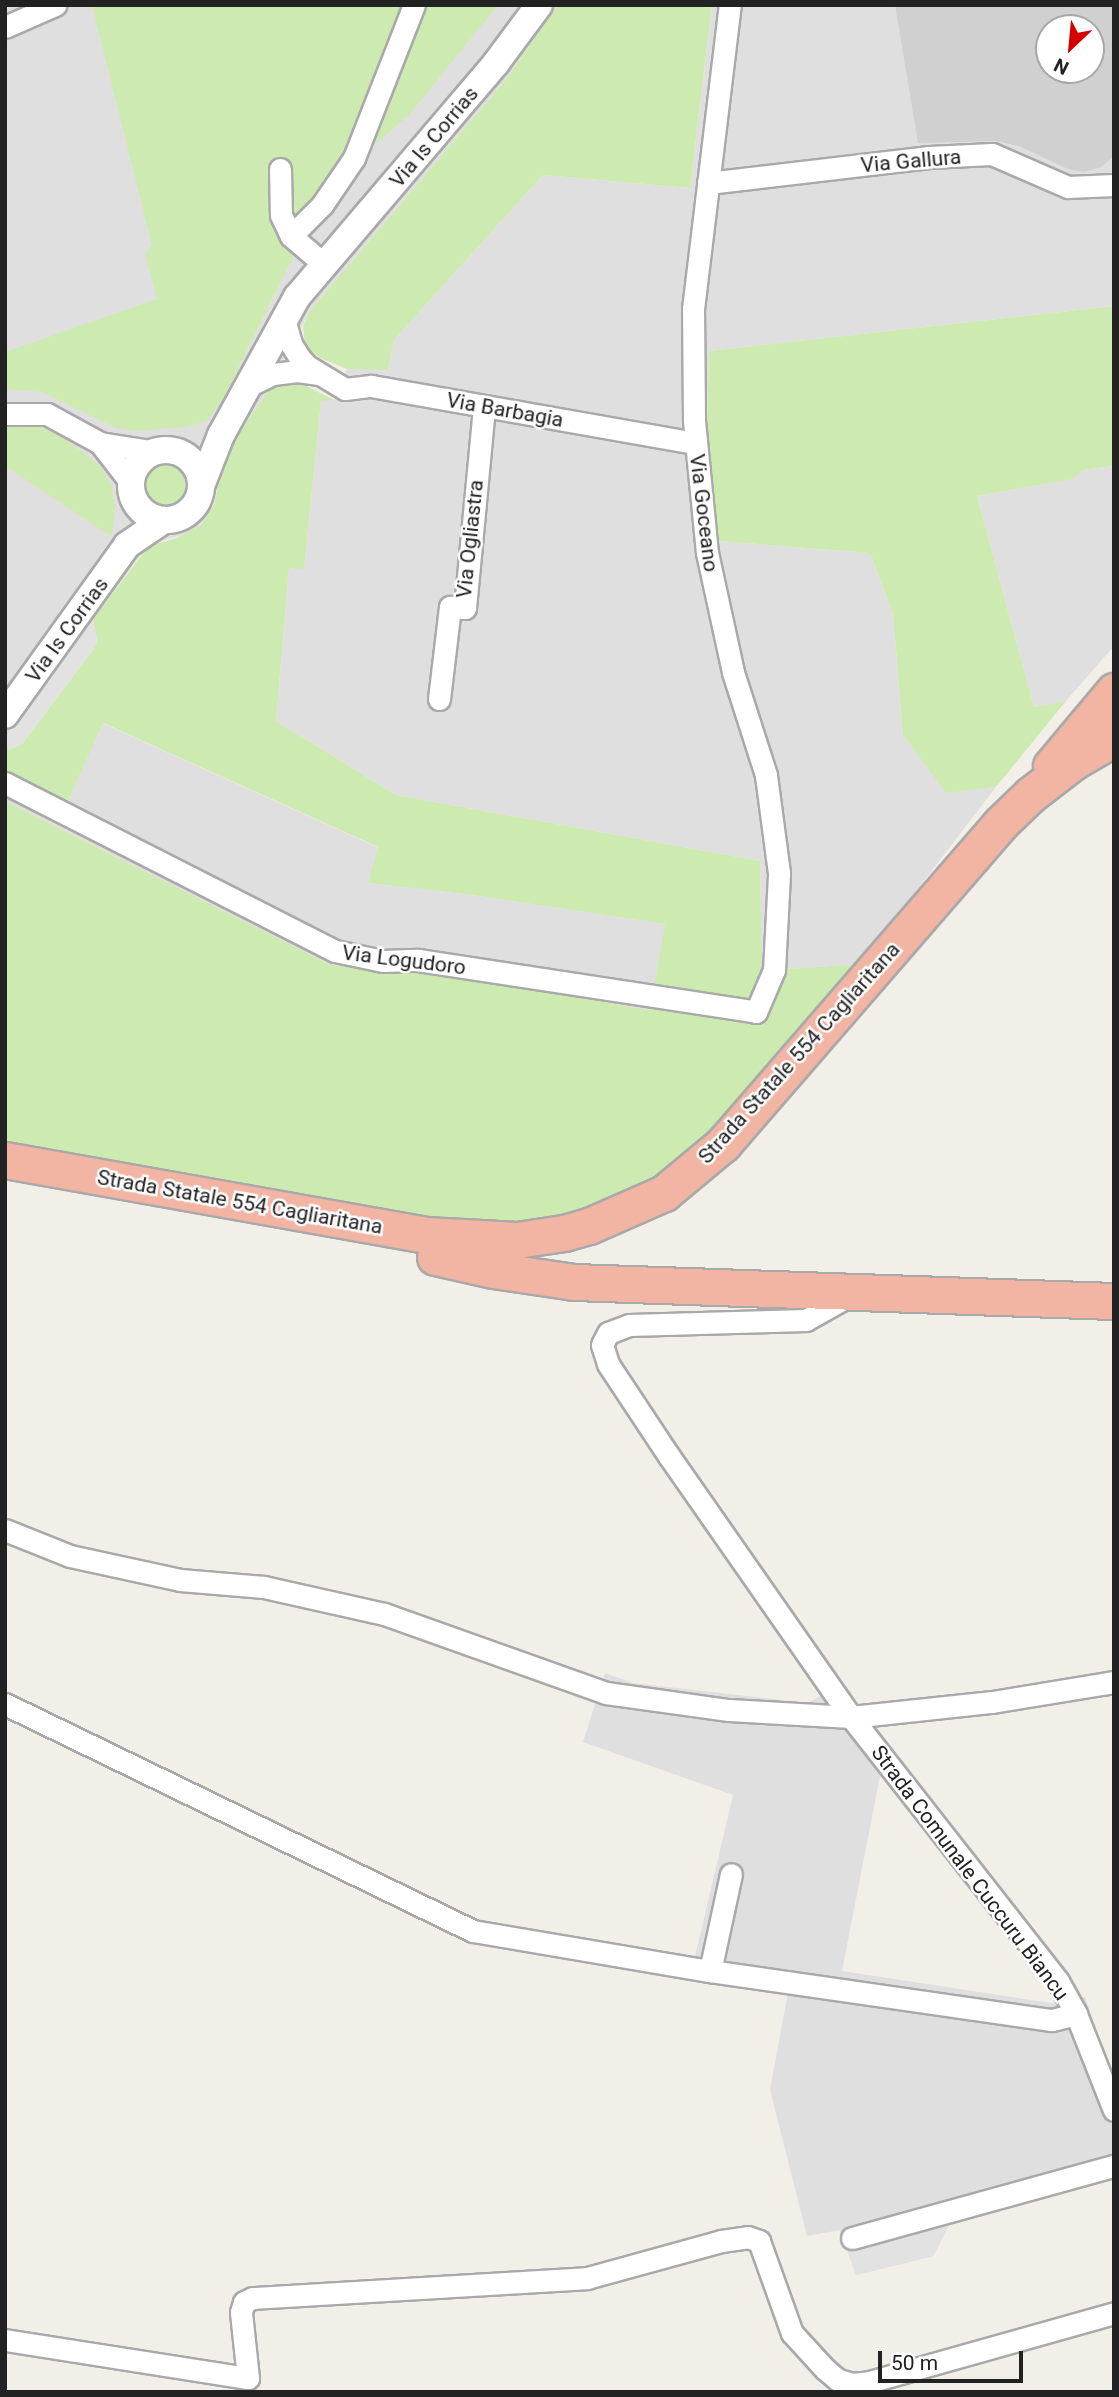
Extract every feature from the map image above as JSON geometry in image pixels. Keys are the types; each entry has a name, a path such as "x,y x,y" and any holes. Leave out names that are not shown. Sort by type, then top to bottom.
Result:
{"highway":[{"path":"1030,794 1063,750 1114,691"},
{"name":"Strada Statale 554 Cagliaritana","path":"5,1160 426,1235 517,1240 589,1226 664,1193 723,1144 1000,824 1030,794 1073,762 1114,738"},
{"name":"Strada Statale 554 Cagliaritana","path":"5,1182 435,1257 527,1262 598,1246 677,1211 736,1163 1037,816 1067,792 1114,762"},
{"path":"435,1257 493,1270 574,1282 1114,1301"}],"street":[{"path":"5,27 55,5"},
{"path":"292,236 322,205 354,159 414,5"},
{"name":"Via Is Corrias","path":"201,486 221,435 284,318 325,265 496,63 539,5"},
{"name":"Via Goceano","path":"730,5 693,309 695,443 707,553 733,672 766,775 774,823 779,873 774,970 756,1012"},
{"name":"Via Gallura","path":"708,183 929,157 992,154 1068,187 1112,183"},
{"path":"280,169 281,215 292,236 325,265"},
{"path":"284,318 291,344 299,357 319,374"},
{"path":"250,385 272,374 297,371 319,374"},
{"name":"Via Barbagia","path":"319,374 345,389 371,386 695,443"},
{"name":"Via Ogliastra","path":"439,699 450,607 465,608 484,407"},
{"path":"5,414 47,414 100,443 168,452 196,468 201,486 192,509 182,516 164,520 146,514 100,443"},
{"path":"132,491 138,464 221,435"},
{"name":"Via Is Corrias","path":"127,545 132,491"},
{"name":"Via Is Corrias","path":"5,715 127,545 164,520"},
{"name":"Via Logudoro","path":"5,783 310,942 335,951 383,961 432,962 756,1012"},
{"name":"Strada Comunale Cuccuru Biancu","path":"858,1291 806,1320 629,1325 608,1333 602,1345 608,1364 669,1456 851,1717 1058,1981 1076,2014 1114,2110"},
{"path":"5,1531 70,1556 106,1564 180,1580 264,1587 384,1614 606,1693 729,1710 851,1717 992,1702 1114,1682"},
{"path":"5,1704 473,1931 710,1971 1052,2020 1076,2014"},
{"path":"710,1971 731,1874"},
{"path":"852,2238 1114,2165"},
{"path":"5,2340 249,2385 241,2312 244,2302 253,2298 587,2278 721,2241 748,2237 759,2241 792,2333 838,2380 853,2384 869,2382 1114,2313"}],"shaded area":[{"path":"5,5 558,5 503,83 310,311 260,404 231,446 209,515 193,532 158,542 140,556 5,738"},
{"path":"712,5 1114,5 1114,306 709,351 707,422 719,541 870,553 893,614 903,735 946,792 996,787 860,964 788,969 762,962 760,861 396,795 276,721 289,568 304,568 321,400 334,400 347,369 388,370 394,340 543,175 690,188"},
{"path":"895,5 1114,5 1114,156 1101,167 1084,172 1068,169 1019,146 996,141 918,143"},
{"path":"1114,466 1114,646 1066,701 1034,707 977,496 1072,479 1082,470"},
{"path":"93,619 97,641 94,648 22,744 5,751 5,738"},
{"path":"102,723 379,848 368,883 472,895 666,924 650,1010 450,976 331,965 5,801 5,772 67,803"},
{"path":"605,1673 633,1683 808,1703 822,1695 880,1776 842,1971 1051,2003 1085,1997 1114,2081 1114,2172 953,2218 933,2256 856,2275 840,2230 807,2236 770,2090 788,1992 690,1978 733,1795 583,1742"},
{"path":"950,2200 958,2208 933,2256 856,2275 840,2230"}],"green space":[{"path":"92,5 498,5 409,115 378,142 345,149 318,194 296,251 222,401 207,421 185,427 137,431 116,428 42,392 5,389 5,352 157,299 145,254 152,245"},
{"path":"558,5 712,5 690,188 543,175 394,340 388,370 347,369 320,358 305,346 303,326 310,311 503,83"},
{"path":"1114,306 1114,466 1082,470 1073,479 977,496 1034,707 1066,701 996,787 946,793 903,735 893,614 870,553 719,541 707,422 709,351"},
{"path":"290,381 301,383 334,400 321,401 304,569 289,568 276,721 396,795 760,861 762,962 788,969 860,964 718,1129 643,1187 596,1207 551,1219 496,1222 420,1217 5,1144 5,801 331,965 450,976 650,1010 665,924 472,895 368,883 378,847 103,723 67,803 5,772 5,751 22,744 94,648 97,641 93,619 149,546 177,538 201,525 214,505 223,462 231,446 269,389"},
{"path":"36,425 61,436 100,466 111,484 115,508 112,537 5,466 5,426"},
{"path":"165,460 182,468 190,485 182,502 165,510 148,502 140,485 148,468"}]}
